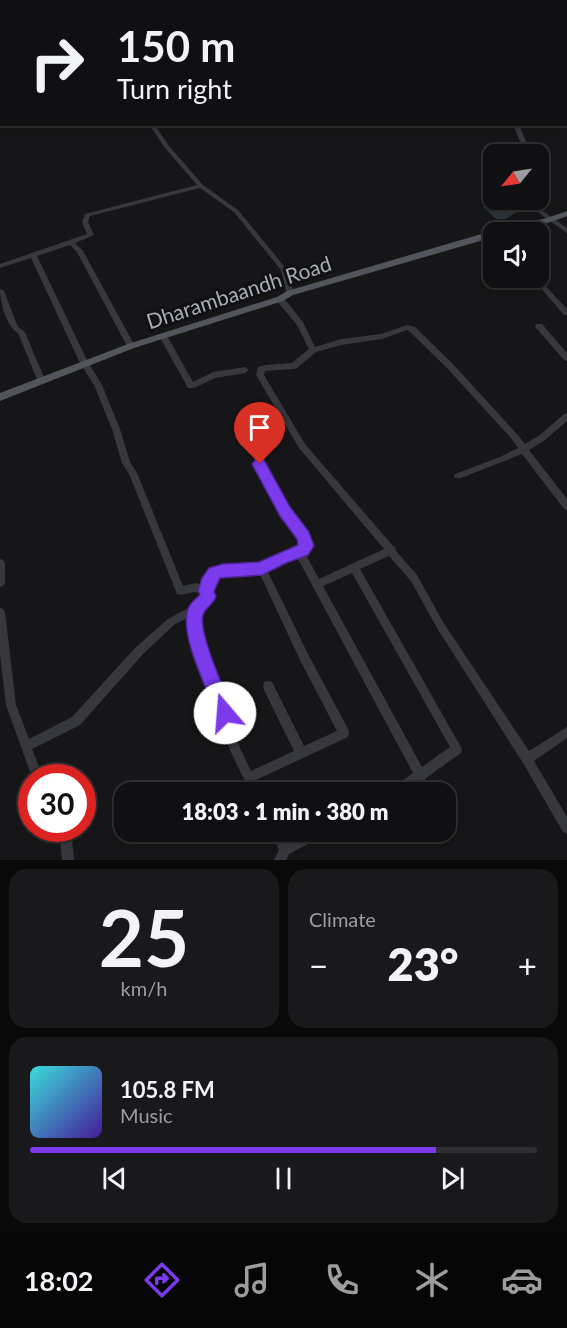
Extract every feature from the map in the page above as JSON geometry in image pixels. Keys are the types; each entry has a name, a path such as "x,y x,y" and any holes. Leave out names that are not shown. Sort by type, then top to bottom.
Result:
{"main road":[{"path":"542,222 567,213"},
{"name":"Dharambaandh Road","path":"0,397 131,346 280,299 290,293 483,237"}],"street":[{"path":"152,126 167,147 201,186 236,211 284,270 290,293"},
{"path":"517,126 524,144"},
{"path":"0,266 91,235 85,222 87,215 201,186"},
{"path":"537,210 567,231"},
{"path":"72,243 80,251 131,346"},
{"path":"33,255 84,363 98,385 116,429 126,463 133,473 180,591 196,586 206,591"},
{"path":"544,288 567,313"},
{"path":"0,291 15,328 21,332 41,380"},
{"path":"280,299 300,324 313,350"},
{"path":"539,326 567,358"},
{"path":"567,506 513,435 412,329 407,327 382,336 341,342 313,350 294,366 261,369 260,375 302,446 414,578 440,625 527,759 567,828"},
{"path":"163,336 191,386 213,375 245,370"},
{"path":"458,476 523,451 550,434 567,416"},
{"path":"255,449 260,464 285,512 307,542 303,551 304,560 421,776"},
{"path":"318,584 392,550"},
{"path":"26,746 76,721 140,650 171,622 195,609 208,597 206,591 215,573 262,568 281,558 303,551"},
{"path":"0,563 0,582"},
{"path":"354,567 457,749 412,782"},
{"path":"249,778 344,733 304,657 262,568"},
{"path":"195,609 194,621 201,651 219,692 235,750 251,782"},
{"path":"0,612 11,705 32,764"},
{"path":"268,686 301,753"},
{"path":"527,759 567,732"},
{"path":"66,842 68,860"},
{"path":"283,855 304,842"}],"shaded area":[{"path":"486,210 519,211 505,219 496,219"}],"route":[{"path":"225,713 197,638 194,621 195,609 208,597 206,591 210,578 215,573 223,570 244,571 268,566 281,558 303,551 307,542 285,512 260,464"}]}
